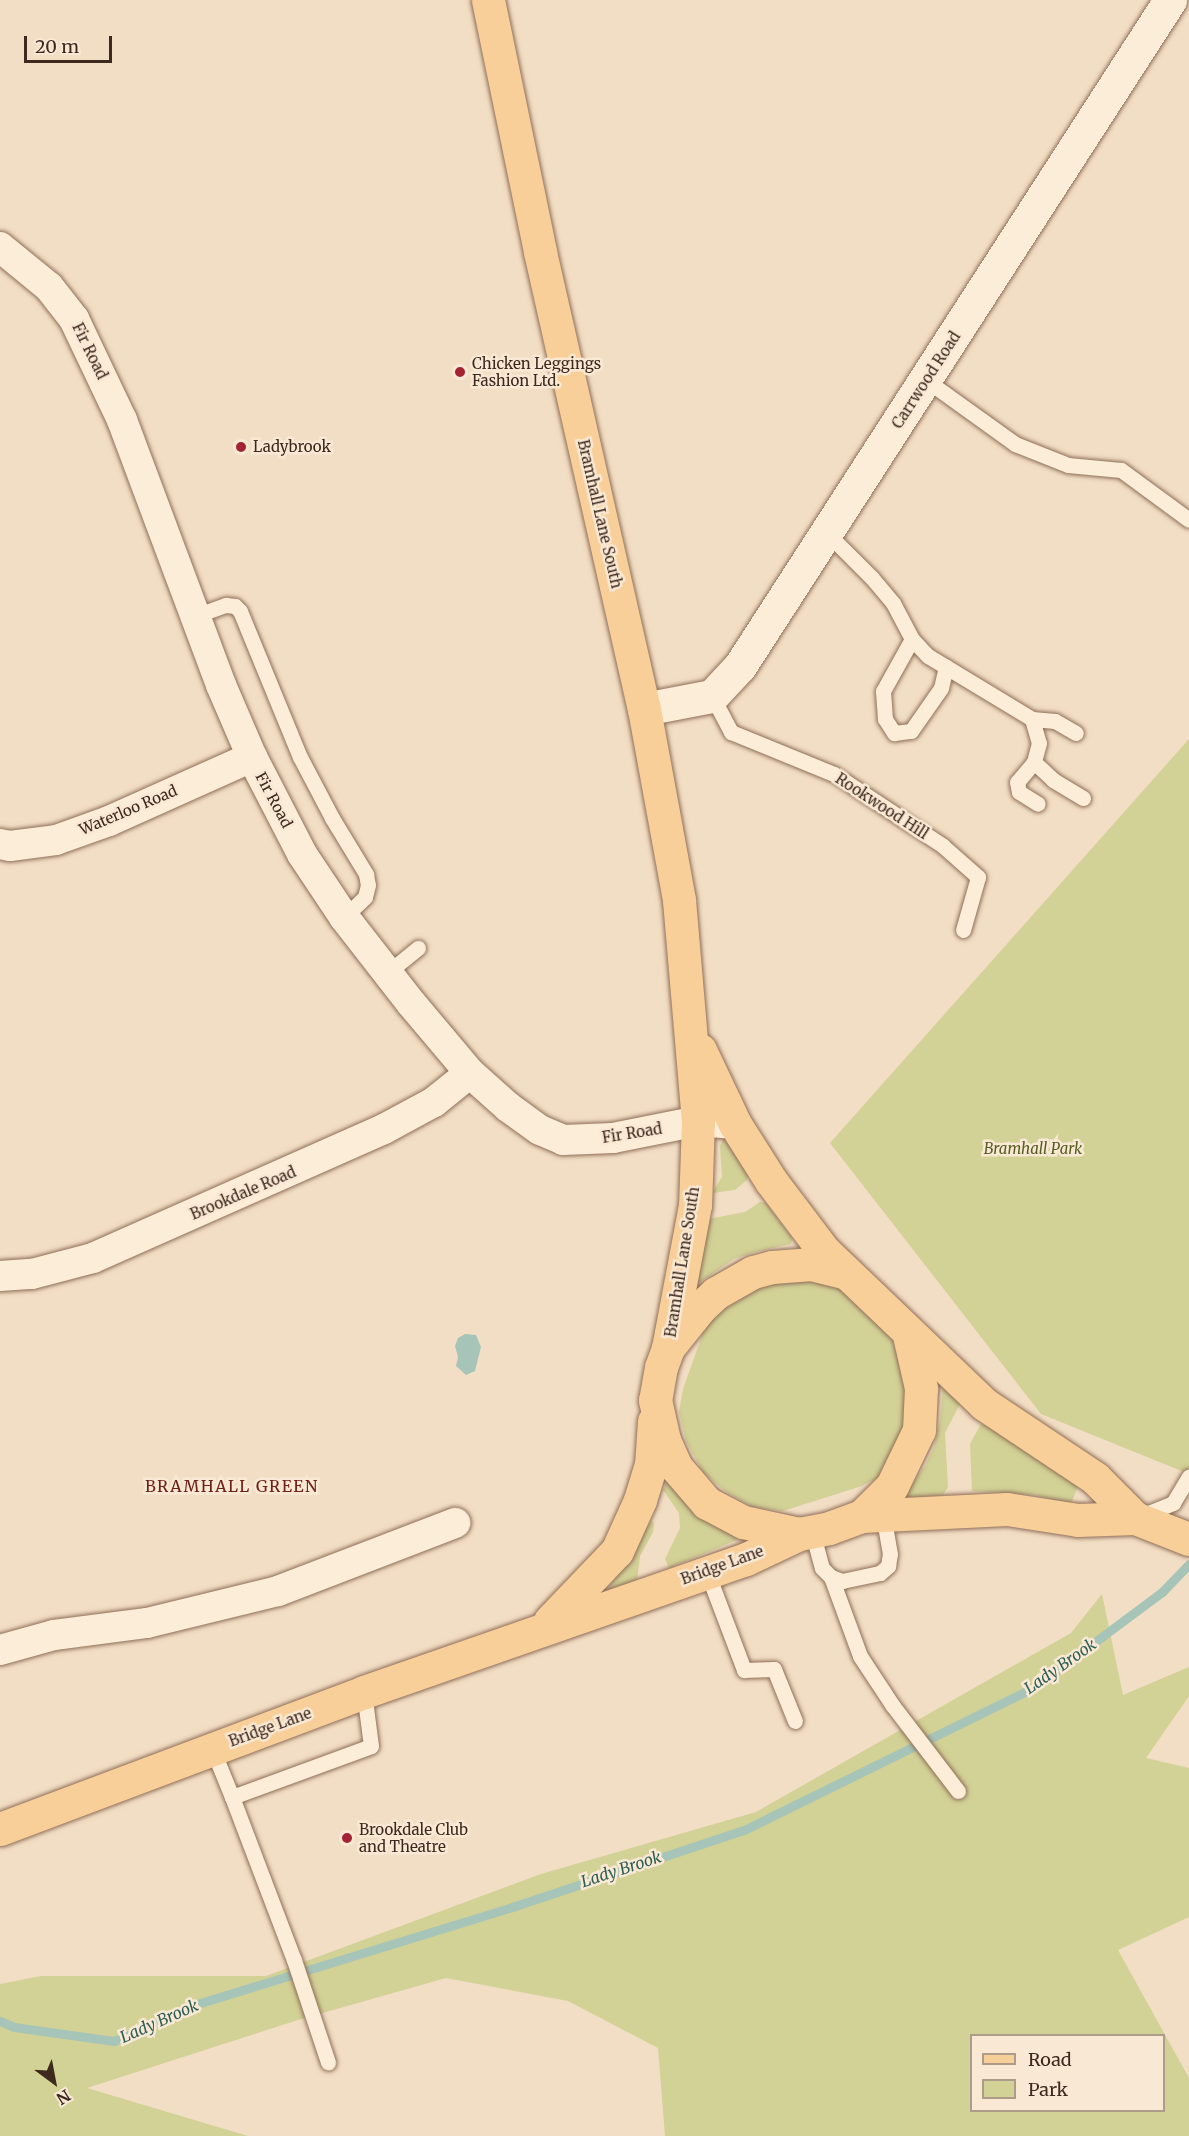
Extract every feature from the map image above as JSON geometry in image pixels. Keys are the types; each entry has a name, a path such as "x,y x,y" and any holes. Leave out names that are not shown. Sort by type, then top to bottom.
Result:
{"main road":[{"name":"Bramhall Lane South","path":"488,0 540,252 644,709 679,900 698,1121 695,1205 668,1348 661,1367 655,1400"},
{"name":"Bramhall Lane South","path":"692,1032 735,1124 771,1181 824,1251 843,1272 881,1304 909,1335"},
{"path":"668,1348 700,1308 716,1293 753,1272 772,1267 812,1264 843,1272"},
{"path":"872,1515 905,1465 919,1430 921,1388 909,1335"},
{"path":"909,1335 984,1404 1095,1478 1163,1529"},
{"path":"655,1400 664,1440 676,1467 707,1503 743,1522 805,1532"},
{"name":"Bridge Lane","path":"542,1628 584,1588 617,1551 640,1500 651,1465 655,1400"},
{"path":"872,1515 1007,1509 1078,1520 1163,1529"},
{"name":"Bridge Lane","path":"0,1829 363,1692 746,1559 805,1532 872,1515"}],"street":[{"name":"Carrwood Road","path":"712,696 740,666 828,534 1166,2"},
{"name":"Fir Road","path":"0,247 49,287 74,319 122,420 195,616 252,757 302,854 344,916 387,973 470,1073 532,1125 563,1140 613,1138 698,1121 735,1124"},
{"path":"644,709 712,696"},
{"name":"Waterloo Road","path":"0,844 10,846 56,840 109,821 252,757"},
{"name":"Brookdale Road","path":"0,1276 32,1274 93,1258 384,1129 434,1102 470,1073"},
{"path":"0,1650 54,1635 147,1623 278,1590 455,1523"}],"lane":[{"path":"926,380 1015,444 1068,465 1121,470 1189,520"},
{"path":"828,534 872,578 893,603 912,639 928,656 1032,718 1055,721 1076,733"},
{"path":"195,616 226,605 235,606 240,611 300,758 366,874 368,885 365,897 344,916"},
{"path":"912,639 883,690 885,719 894,733 911,731 941,688 945,667"},
{"name":"Rookwood Hill","path":"712,696 731,732 834,774 943,846 978,877 963,930"},
{"path":"1032,718 1039,743 1034,762 1017,782 1019,792 1038,804"},
{"path":"1034,762 1053,780 1083,798"},
{"path":"387,973 418,948"},
{"path":"1163,1529 1173,1503 1189,1476"},
{"path":"831,1577 842,1581 880,1573 888,1566 890,1554 872,1515"},
{"path":"805,1532 822,1568 831,1577 860,1656 958,1791"},
{"path":"707,1572 744,1670 774,1669 795,1721"},
{"path":"232,1797 371,1746 363,1692"},
{"path":"212,1748 294,1960 328,2062"}],"green space":[{"name":"Bramhall Park","path":"1189,739 1189,1474 1041,1414 830,1143"},
{"path":"724,1136 748,1173 747,1180 735,1190 712,1193 722,1177 720,1146"},
{"path":"760,1202 766,1203 792,1238 791,1244 734,1259 694,1286 708,1219 745,1212"},
{"path":"802,1276 838,1286 882,1327 898,1348 914,1407 879,1477 862,1486 783,1511 752,1507 725,1491 703,1472 686,1441 679,1412 683,1389 704,1330 717,1310 753,1283"},
{"path":"943,1387 962,1400 945,1433 948,1487 943,1495 908,1499 905,1493 925,1466 934,1447 940,1420"},
{"path":"989,1422 1080,1481 1071,1504 1035,1495 972,1491 970,1444 981,1424 985,1425"},
{"path":"668,1481 738,1536 737,1540 669,1568 665,1559 680,1528 679,1513 663,1490"},
{"path":"651,1521 654,1523 653,1532 640,1556 637,1581 607,1591"},
{"path":"1102,1594 1123,1695 1189,1667 1189,1696 1146,1758 1189,1768 1189,1917 1118,1950 1165,2034 970,2034 970,2112 1165,2112 1165,2035 1189,2078 1189,2136 665,2136 658,2048 568,2001 446,1978 298,2020 87,2088 248,2136 0,2136 0,1984 41,1976 266,1976 541,1874 756,1812 1071,1633"}],"shaded area":[{"path":"465,1334 476,1335 481,1347 475,1371 466,1375 456,1366 458,1357 455,1346 458,1338"}],"waterway":[{"name":"Lady Brook","path":"0,2021 14,2027 114,2041 197,2004 515,1906 744,1830 1033,1688 1162,1592 1189,1564"}],"place":[{"name":"Chicken Leggings Fashion Ltd.","path":"460,372"},
{"name":"Ladybrook","path":"241,447"},
{"name":"Brookdale Club and Theatre","path":"347,1838"}],"district":[{"name":"BRAMHALL GREEN","path":"232,1486"}]}
